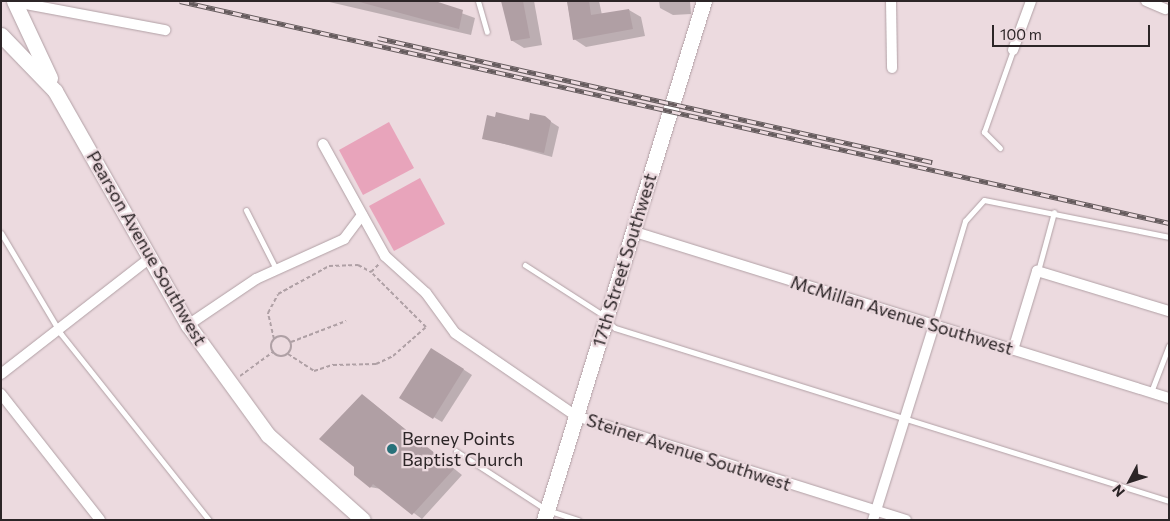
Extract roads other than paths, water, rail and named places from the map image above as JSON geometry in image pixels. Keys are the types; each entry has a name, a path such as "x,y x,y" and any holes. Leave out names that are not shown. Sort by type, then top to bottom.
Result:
{"street":[{"name":"17th Street Southwest","path":"546,515 635,232 704,1"},
{"path":"891,1 892,68"},
{"path":"1013,50 1032,1"},
{"path":"1146,1 1165,9"},
{"path":"15,2 165,30"},
{"path":"15,2 56,91"},
{"name":"Pearson Avenue Southwest","path":"1,35 56,91 188,325 268,435 363,520"},
{"name":"Steiner Avenue Southwest","path":"323,144 385,256 426,293 455,333 576,416 874,515 906,520"},
{"path":"188,325 276,269 344,239 362,215"},
{"name":"McMillan Avenue Southwest","path":"635,232 1169,398"},
{"path":"1,374 150,258"},
{"path":"1013,350 1037,272 1169,311"},
{"path":"874,515 934,325"},
{"path":"1,394 100,520"}],"lane":[{"path":"478,1 487,32"},
{"path":"1000,148 984,132 1013,50"},
{"path":"934,325 968,214 984,200 1054,212 1169,237"},
{"path":"246,210 276,269"},
{"path":"1037,272 1054,212"},
{"path":"1,233 60,329 209,520"},
{"path":"525,265 600,311 615,328 1169,501"},
{"path":"1151,392 1169,345"},
{"path":"456,451 546,515 578,520"}],"railway":[{"path":"180,1 1169,223"},
{"path":"378,38 932,162"}],"place":[{"name":"Berney Points Baptist Church","path":"392,449"}]}
